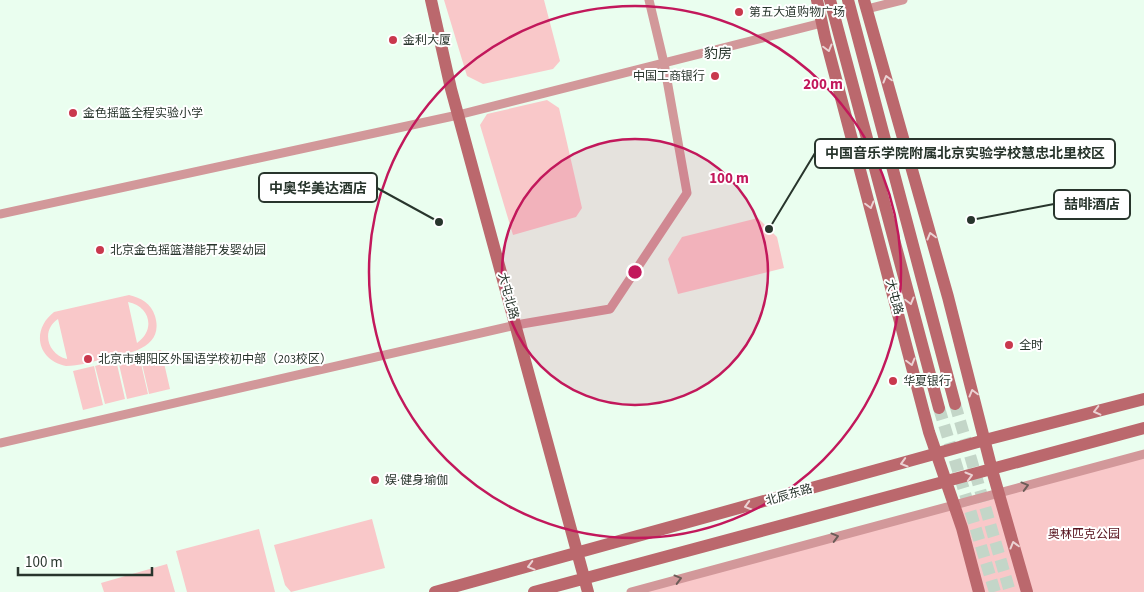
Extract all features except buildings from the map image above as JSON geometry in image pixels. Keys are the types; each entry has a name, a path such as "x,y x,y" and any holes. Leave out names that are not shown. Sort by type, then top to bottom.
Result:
{"main road":[{"name":"大屯北路","path":"431,0 458,114 588,592"},
{"name":"大屯路","path":"817,0 924,414 954,505 979,592"},
{"name":"大屯路","path":"830,0 939,408"},
{"path":"848,0 955,404"},
{"path":"866,5 1027,592"},
{"name":"北辰东路","path":"435,592 985,440 1144,399"},
{"path":"534,592 946,483 1144,428"}],"street":[{"path":"0,443 516,325 610,309 687,193 664,63 649,0"},
{"path":"866,5 903,0"},
{"path":"0,214 458,114 822,23"},
{"path":"631,592 1144,454"}],"green space":[{"path":"444,0 544,0 560,61 553,69 483,84 467,76"},
{"path":"547,100 559,108 582,208 576,217 513,235 480,125 487,114"},
{"path":"758,218 777,237 784,268 678,294 668,259 682,237"},
{"path":"129,295 148,304 155,316 157,327 149,343 142,348 123,355 85,364 66,366 56,363 49,358 43,351 41,344 40,335 42,327 54,312","holes":["128,302 141,308 146,313 148,319 147,332 137,343","58,319 67,358 67,359 55,352 49,341 49,329"]},
{"path":"161,350 170,389 149,394 140,355"},
{"path":"139,355 148,394 127,399 118,360"},
{"path":"116,360 125,399 105,404 95,366"},
{"path":"94,366 103,405 83,410 73,371"},
{"name":"奥林匹克公园","path":"1144,457 1144,592 644,592"},
{"path":"372,519 385,568 291,592 285,585 274,545"},
{"path":"259,529 275,592 187,592 176,551"},
{"path":"167,564 175,592 104,592 101,583"}],"tunnel":[{"path":"955,404 1010,592"},
{"path":"939,408 995,592"}],"place":[{"name":"第五大道购物广场","path":"739,12"},
{"name":"金利大厦","path":"393,40"},
{"name":"中国工商银行","path":"715,76"},
{"name":"金色摇篮全程实验小学","path":"73,113"},
{"name":"喆啡酒店","path":"971,220"},
{"name":"中奥华美达酒店","path":"439,222"},
{"name":"中国音乐学院附属北京实验学校慧忠北里校区","path":"769,229"},
{"name":"北京金色摇篮潜能开发婴幼园","path":"100,250"},
{"name":"全时","path":"1009,345"},
{"name":"北京市朝阳区外国语学校初中部（203校区）","path":"88,359"},
{"name":"华夏银行","path":"893,381"},
{"name":"娱·健身瑜伽","path":"375,480"}],"district":[{"name":"豹房","path":"718,54"}]}
